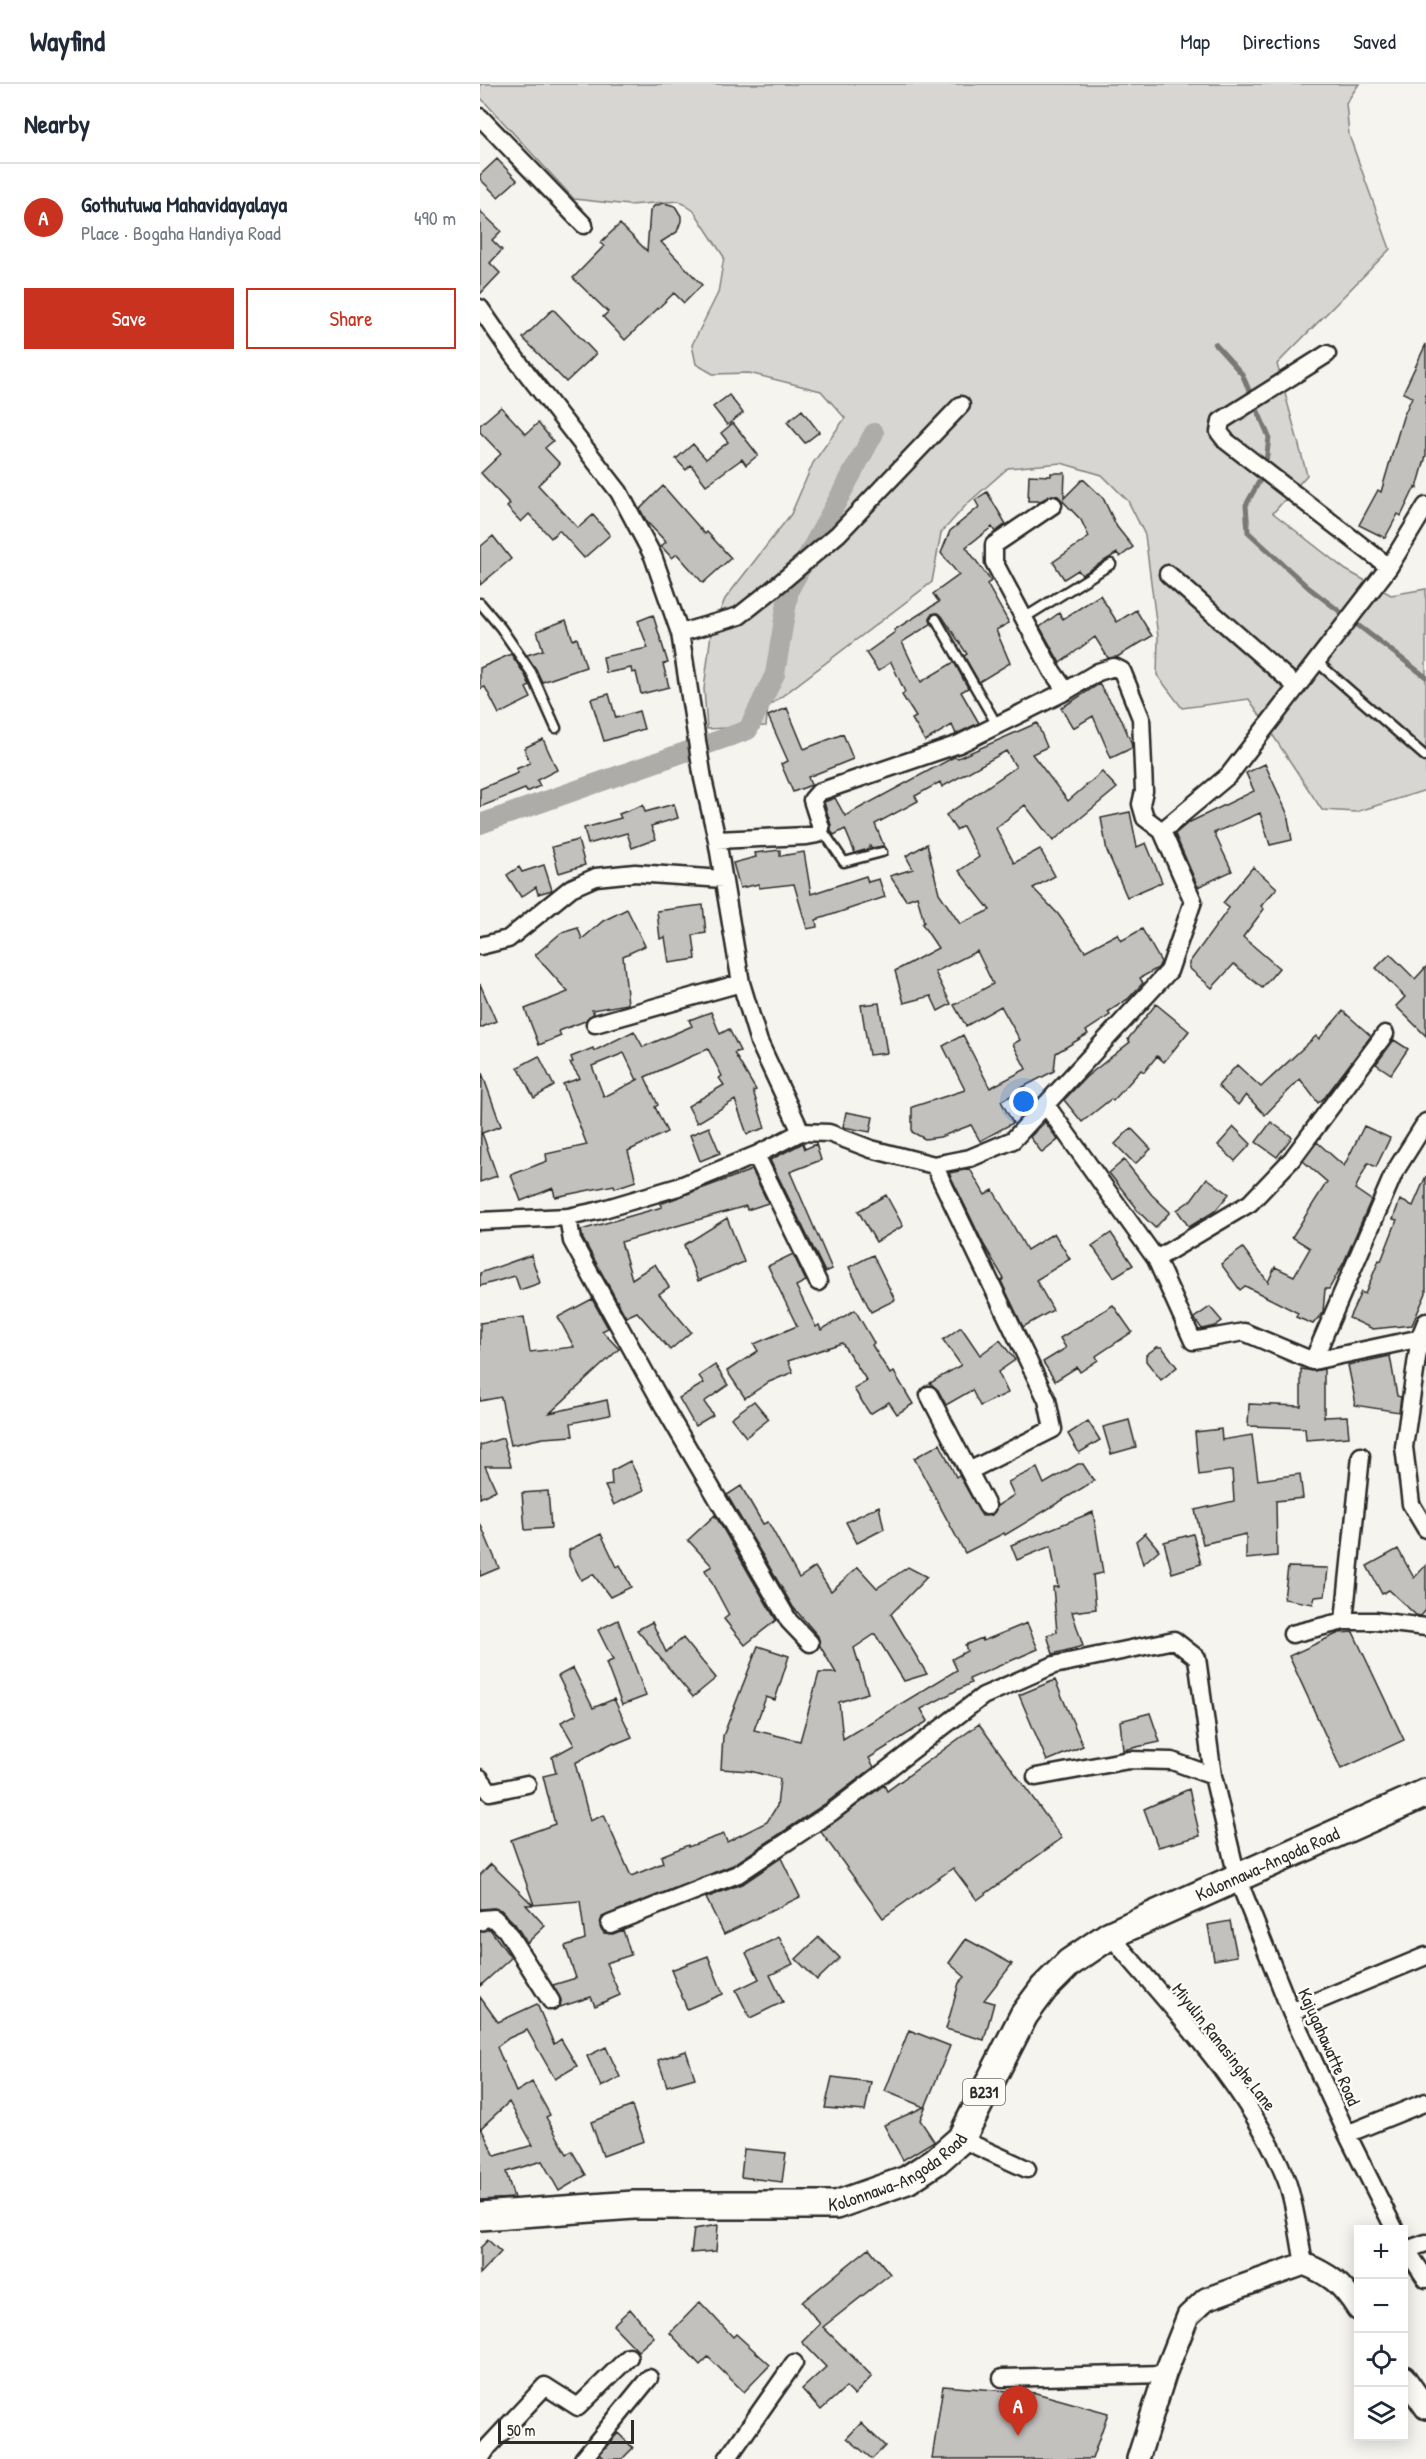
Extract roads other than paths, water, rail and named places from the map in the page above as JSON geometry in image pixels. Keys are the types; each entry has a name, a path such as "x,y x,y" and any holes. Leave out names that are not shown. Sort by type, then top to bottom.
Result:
{"main road":[{"name":"Kolonnawa-Angoda Road","path":"480,2216 634,2205 836,2205 907,2180 936,2161 961,2139 1024,2015 1044,1988 1069,1963 1110,1935 1426,1793"}],"street":[{"path":"480,117 584,225"},
{"path":"480,308 512,354 619,492 653,556 680,633 703,779 717,840 741,983 759,1042 801,1132"},
{"path":"1327,354 1221,421 1219,432 1226,441 1389,567"},
{"path":"680,633 739,616 838,534 961,405"},
{"path":"1053,505 994,545 994,562 1052,672 1066,691"},
{"path":"1162,831 1229,775 1389,567 1426,506"},
{"path":"1168,574 1297,687"},
{"path":"480,1221 568,1217 678,1187 756,1155 801,1132 829,1133 871,1149 934,1166 970,1158 1013,1140 1169,971 1193,901 1162,831 1145,818 1142,804 1144,791 1141,718 1122,671 1114,668 1098,672 1066,691 959,744 819,792 812,800 821,828 818,834 717,840"},
{"path":"480,946 508,939 571,888 596,877 635,873 723,879"},
{"path":"595,1024 741,983"},
{"path":"1156,1259 1250,1203 1292,1159 1385,1034"},
{"path":"1046,1105 1156,1259 1193,1341 1244,1332 1313,1361 1424,1332 1404,1447 1412,1504 1426,1529"},
{"path":"1313,1361 1394,1173 1426,1122"},
{"path":"756,1155 818,1282"},
{"path":"934,1166 1047,1400 1053,1429 969,1471"},
{"path":"568,1217 573,1241 664,1407 789,1622 810,1643"},
{"path":"929,1395 987,1506"},
{"path":"1344,1621 1360,1456"},
{"path":"1292,1634 1344,1621 1375,1621 1426,1627"},
{"name":"Kajugahawatte Road","path":"610,1924 738,1874 832,1812 983,1695 1054,1665 1174,1640 1197,1658 1214,1776 1236,1877 1291,2012 1347,2134 1393,2225"},
{"path":"1036,1777 1129,1760 1172,1761 1214,1776"},
{"path":"480,1778 490,1792 528,1784"},
{"path":"480,1922 482,1919 494,1918 506,1930 550,2001"},
{"name":"Miyulin Ranasinghe Lane","path":"1110,1935 1194,2035 1257,2118 1287,2180 1304,2264"},
{"path":"1291,2012 1426,1956"},
{"path":"1347,2134 1426,2102"},
{"path":"961,2139 1027,2169"},
{"path":"1408,2247 1426,2243"},
{"path":"1408,2252 1426,2279"},
{"path":"1137,2459 1165,2374 1188,2316 1206,2299 1304,2264 1328,2274 1347,2291 1354,2302"},
{"path":"480,2459 488,2447 545,2386 578,2407 629,2357"},
{"path":"727,2459 794,2363"},
{"path":"1002,2378 1165,2374"},
{"path":"583,2459 649,2378"},
{"path":"1408,2383 1426,2408"}],"lane":[{"path":"1024,618 1111,564"},
{"path":"480,603 501,628 531,672 556,728"},
{"path":"936,619 997,725"},
{"path":"1316,661 1426,757"},
{"path":"821,828 844,862 882,852"}],"waterway":[{"path":"1215,344 1242,374 1269,437 1265,471 1246,505 1248,532 1309,588 1426,677"},
{"path":"480,824 748,730 775,674 789,590 874,433"}],"place":[{"name":"Gothutuwa Mahavidayalaya","path":"1018,2436"}]}
